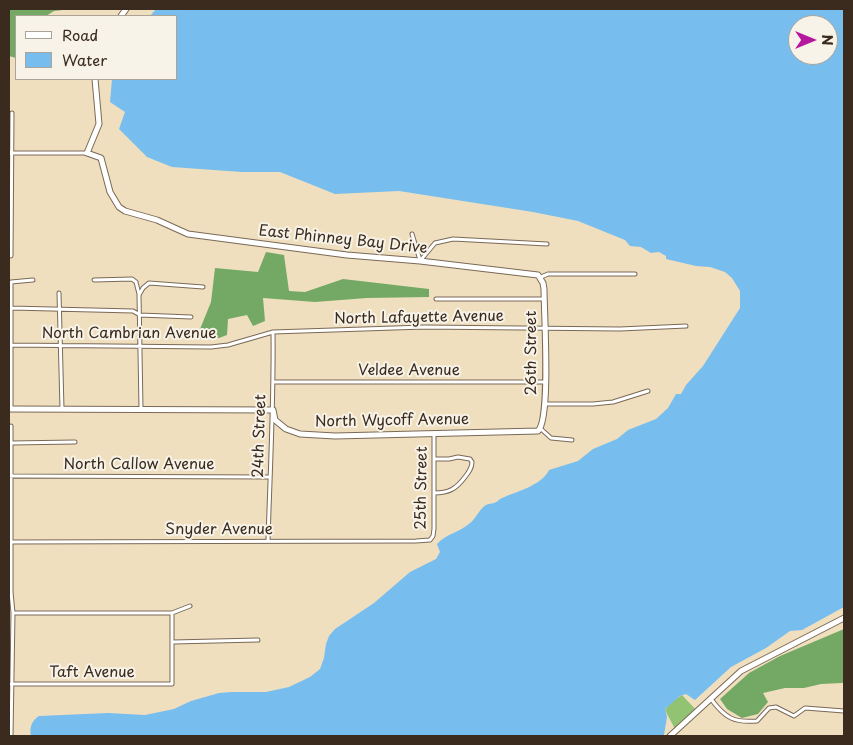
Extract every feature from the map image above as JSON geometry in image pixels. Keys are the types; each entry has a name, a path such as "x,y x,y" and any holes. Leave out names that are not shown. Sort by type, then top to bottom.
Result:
{"street":[{"path":"10,153 87,153 99,124 95,80"},
{"path":"11,256 10,153 12,113"},
{"name":"East Phinney Bay Drive","path":"87,153 101,158 110,192 119,207 126,211 157,220 188,234 347,255 533,273 541,277 548,274 636,274"},
{"path":"412,234 420,261"},
{"path":"420,261 436,244 454,239 547,244"},
{"name":"26th Street","path":"541,277 544,283 545,382 545,404 541,429"},
{"path":"94,280 132,279 136,282 139,295"},
{"path":"33,280 11,282 10,409 273,410"},
{"path":"141,409 139,295 149,283 203,287"},
{"path":"59,293 62,410"},
{"path":"436,299 544,299"},
{"path":"10,307 133,311 140,316 191,317"},
{"name":"North Lafayette Avenue","path":"273,332 424,327 620,329 686,326"},
{"name":"North Cambrian Avenue","path":"12,345 211,347 228,345 273,332"},
{"name":"24th Street","path":"268,541 273,410 273,332"},
{"name":"Veldee Avenue","path":"273,382 545,382"},
{"path":"545,404 612,402 648,391"},
{"name":"North Wycoff Avenue","path":"273,410 276,420 286,429 300,434 335,436 434,434 538,431 541,429"},
{"path":"11,426 10,592 13,613 10,657 11,736"},
{"path":"541,429 551,438 572,440"},
{"name":"25th Street","path":"430,540 434,532 434,434"},
{"path":"11,443 75,442"},
{"path":"434,459 462,457 470,459 472,462 469,471 457,488 447,492 434,493"},
{"name":"North Callow Avenue","path":"10,476 270,476"},
{"name":"Snyder Avenue","path":"10,542 430,540"},
{"path":"13,613 172,613 190,606"},
{"path":"172,613 173,642 258,640"},
{"path":"670,736 741,671 844,618"},
{"name":"Taft Avenue","path":"11,684 172,684 173,642"},
{"path":"711,699 730,719 744,722 757,721 769,708 776,707 794,716 805,708 844,711"}],"green space":[{"path":"9,9 71,9 54,11 48,15 15,15 15,58 9,56"},
{"path":"266,252 284,255 289,291 305,292 343,279 429,289 429,297 367,298 315,302 263,298 265,321 253,326 247,315 228,319 227,335 219,338 196,339 211,302 215,268 258,272"},
{"path":"844,629 844,682 804,688 785,688 763,693 768,702 758,714 742,718 727,709 720,699 749,673 780,656"},
{"path":"682,695 698,712 676,731 665,710 670,703"}],"water":[{"path":"156,9 844,9 844,607 802,630 790,631 766,648 731,667 695,700 686,694 680,696 665,709 667,717 664,735 661,736 31,736 32,724 39,716 108,713 145,715 174,709 191,701 219,693 266,692 289,687 310,677 320,669 329,636 335,629 374,603 410,572 436,559 440,552 437,544 470,523 486,505 495,503 527,488 545,476 549,470 578,461 593,449 617,439 628,430 656,419 668,408 676,394 681,394 686,385 703,366 740,308 740,291 732,278 725,272 710,267 696,266 666,259 666,256 659,252 651,253 641,247 630,246 625,240 578,221 399,191 335,194 280,172 242,172 172,167 147,157 119,129 125,112 110,102 112,80 178,80 178,15 151,15"}]}
